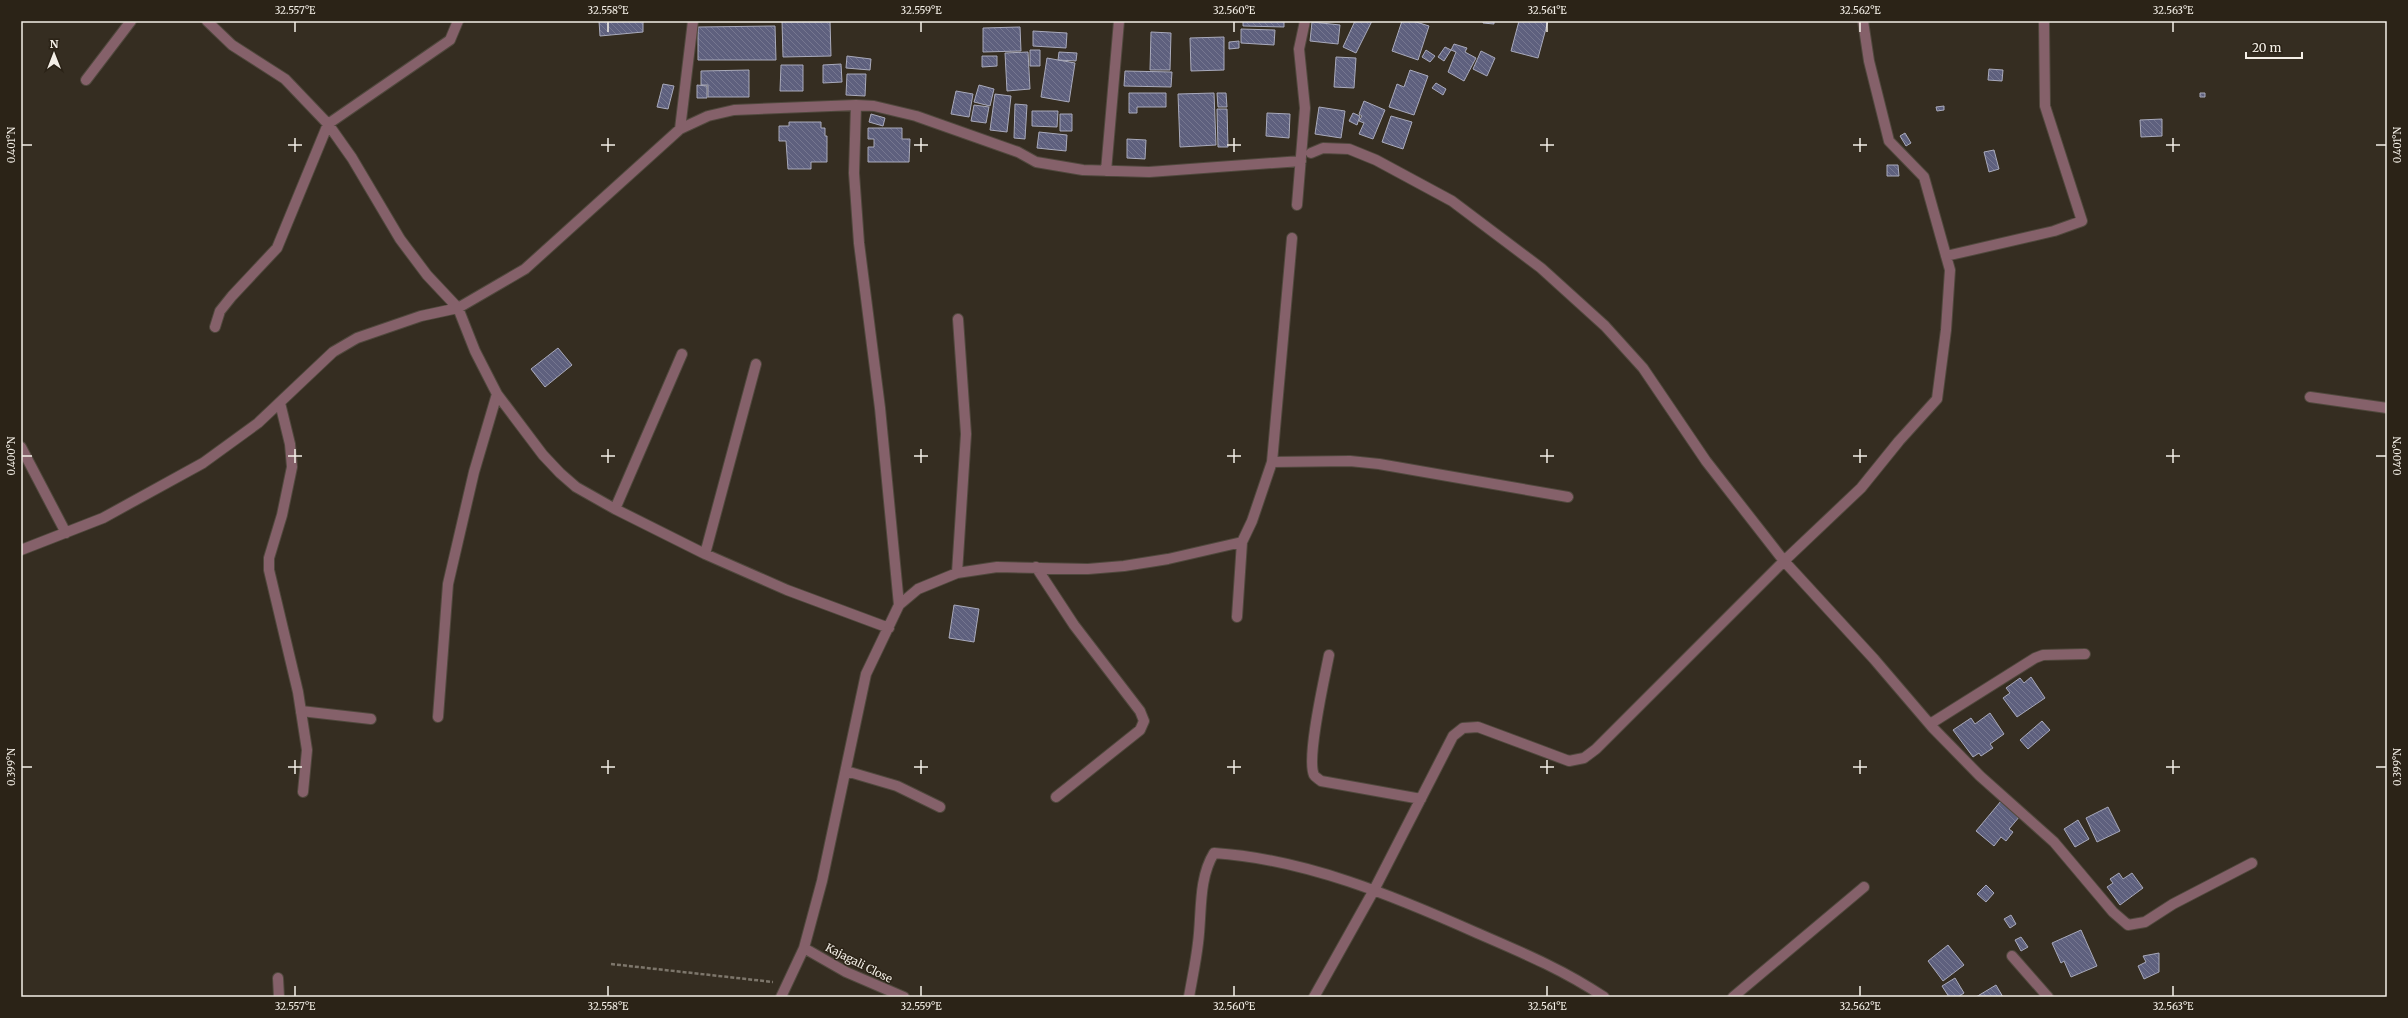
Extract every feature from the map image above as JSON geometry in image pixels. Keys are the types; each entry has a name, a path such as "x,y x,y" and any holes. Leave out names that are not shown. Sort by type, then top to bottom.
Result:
{"street":[{"path":"86,80 131,21"},
{"path":"207,21 232,45 285,80 328,124 352,158 400,239 427,275 458,308 475,352 498,394 543,455 560,473 576,487 615,509 705,554 787,590 889,628"},
{"path":"215,327 220,311 278,248 328,124 450,40 458,21"},
{"path":"680,129 693,21"},
{"path":"1106,172 1118,21"},
{"path":"1298,205 1305,108 1299,49 1304,21"},
{"path":"1314,997 1374,890 1453,736 1463,728 1478,727 1569,761 1584,758 1596,749 1784,561 1861,488 1899,441 1937,399 1946,330 1950,270 1924,177 1889,141 1869,61 1863,21"},
{"path":"1946,256 2054,231 2082,221 2046,106 2044,21"},
{"path":"856,105 854,173 859,243 880,408 899,606"},
{"path":"21,550 103,518 203,463 229,446 280,403 309,372 333,352 357,338 421,316 458,308 525,269 680,129 708,116 734,110 856,105 874,106 916,116 1018,152 1036,162 1053,166 1106,172 1149,172 1301,161"},
{"path":"1311,152 1323,148 1349,149 1376,160 1416,180 1452,201 1563,287 1605,326 1643,368 1706,461 1784,561 1930,724 1980,776 2054,842 2113,912 2128,925 2145,922 2173,904 2252,863"},
{"path":"1237,617 1242,542 1252,521 1272,462 1292,238"},
{"path":"957,573 966,434 958,318"},
{"path":"615,509 682,354"},
{"path":"705,554 756,364"},
{"path":"438,717 448,584 474,472 498,394"},
{"path":"2310,397 2387,408"},
{"path":"280,403 290,444 292,468 282,515 269,558 269,570 301,711 307,750 303,792"},
{"path":"21,448 66,533"},
{"path":"1272,462 1350,461 1379,464 1568,497"},
{"path":"781,997 804,948 822,881 866,674 899,606 918,589 957,573 997,567 1088,569 1124,566 1168,560 1242,542"},
{"path":"1036,567 1074,625 1140,711 1144,720 1140,730 1056,797"},
{"path":"1930,724 2034,658 2043,655 2085,654"},
{"path":"1329,655 1317,716 1312,766 1314,776 1321,781 1421,800"},
{"path":"301,711 371,719"},
{"path":"846,771 897,786 940,807"},
{"path":"1188,997 1198,942 1204,876 1207,864 1214,853 1294,866 1374,890 1555,967 1604,997"},
{"path":"1733,997 1864,887"},
{"name":"Kajagali Close","path":"804,948 846,972 904,997"},
{"path":"2012,956 2048,997"},
{"path":"278,978 279,997"}],"path":[{"path":"611,964 787,984"}],"building":[{"path":"599,21 643,21 643,32 600,36"},
{"path":"782,21 830,21 831,56 783,57"},
{"path":"1243,21 1284,21 1284,27 1243,26"},
{"path":"1355,21 1372,21 1356,53 1343,47"},
{"path":"1402,21 1413,21 1429,26 1418,60 1392,51"},
{"path":"1483,21 1494,21 1494,24 1483,23"},
{"path":"1519,21 1548,21 1538,58 1511,51"},
{"path":"1312,22 1340,25 1338,44 1310,41"},
{"path":"775,26 776,60 698,60 698,27"},
{"path":"1020,27 1021,51 983,52 983,28"},
{"path":"1241,29 1275,30 1274,45 1241,43"},
{"path":"1033,31 1067,33 1066,48 1033,46"},
{"path":"1151,32 1171,33 1170,70 1150,70"},
{"path":"1224,37 1224,70 1191,71 1190,38"},
{"path":"1239,41 1239,48 1229,49 1229,42"},
{"path":"1454,44 1467,48 1465,52 1476,58 1464,81 1448,72 1456,52 1451,50"},
{"path":"1445,47 1451,50 1444,61 1438,57"},
{"path":"1030,50 1040,50 1040,66 1030,66"},
{"path":"1426,50 1435,56 1430,62 1422,57"},
{"path":"1481,51 1495,58 1487,76 1473,69"},
{"path":"1028,52 1030,89 1007,91 1005,53"},
{"path":"1059,52 1077,53 1076,61 1058,60"},
{"path":"847,56 871,59 870,70 846,68"},
{"path":"982,56 997,56 997,66 982,67"},
{"path":"1336,57 1356,58 1354,88 1334,87"},
{"path":"1047,58 1075,63 1069,102 1041,97"},
{"path":"841,64 842,82 823,83 823,65"},
{"path":"781,65 803,65 803,91 780,91"},
{"path":"1989,69 2003,70 2002,81 1988,80"},
{"path":"749,70 749,97 708,97 708,85 701,85 701,71"},
{"path":"1410,70 1428,76 1414,115 1389,107 1397,84 1404,87"},
{"path":"1125,71 1172,72 1171,87 1124,86"},
{"path":"847,74 866,74 865,96 846,95"},
{"path":"1436,83 1446,89 1443,95 1432,88"},
{"path":"663,84 674,86 668,109 657,107"},
{"path":"697,85 707,86 707,98 697,98"},
{"path":"979,85 994,89 990,106 974,102"},
{"path":"956,91 973,94 969,117 951,114"},
{"path":"1129,93 1166,93 1166,107 1137,107 1137,113 1129,113"},
{"path":"1214,93 1216,145 1180,147 1178,94"},
{"path":"1217,93 1226,93 1227,107 1218,107"},
{"path":"2200,93 2205,93 2205,97 2200,97"},
{"path":"995,94 1011,96 1007,132 990,130"},
{"path":"1364,101 1385,110 1373,139 1359,134 1364,123 1359,121 1362,116 1359,114"},
{"path":"1015,104 1027,105 1025,139 1014,138"},
{"path":"974,105 989,107 986,123 971,121"},
{"path":"1944,106 1944,110 1937,111 1936,107"},
{"path":"1319,107 1345,111 1341,138 1315,134"},
{"path":"1217,109 1227,109 1228,147 1218,147"},
{"path":"1032,111 1058,111 1057,127 1032,126"},
{"path":"1267,113 1290,114 1289,138 1266,136"},
{"path":"1353,113 1360,116 1357,125 1349,121"},
{"path":"871,114 885,118 883,126 869,122"},
{"path":"1060,114 1072,114 1072,131 1060,131"},
{"path":"1391,116 1412,122 1403,149 1382,142"},
{"path":"2162,119 2162,136 2141,137 2140,120"},
{"path":"789,122 821,122 821,128 825,128 825,136 827,136 827,162 811,162 811,169 788,169 786,141 779,141 779,126 789,126"},
{"path":"868,128 902,128 902,139 910,139 909,162 868,162 868,147 874,147 874,139 868,139"},
{"path":"1039,132 1067,135 1066,151 1037,148"},
{"path":"1905,133 1911,143 1906,146 1900,136"},
{"path":"1127,139 1146,140 1145,159 1127,158"},
{"path":"1994,150 1999,169 1989,172 1984,152"},
{"path":"1887,165 1898,165 1899,176 1887,176"},
{"path":"558,348 572,365 545,387 531,369"},
{"path":"954,605 979,609 974,642 949,638"},
{"path":"2031,677 2045,698 2017,717 2003,698 2010,693 2006,688 2020,678 2024,683"},
{"path":"1990,713 2004,734 1990,744 1993,748 1981,756 1979,753 1973,757 1953,730 1971,718 1975,724"},
{"path":"2042,721 2050,730 2028,749 2020,740"},
{"path":"2001,801 2020,816 2009,829 2013,832 2006,841 2001,837 1994,846 1976,831"},
{"path":"2108,807 2120,831 2097,842 2086,818"},
{"path":"2078,820 2089,839 2075,847 2064,829"},
{"path":"2119,873 2123,879 2132,873 2143,888 2120,905 2107,887 2113,883 2110,879"},
{"path":"1986,885 1994,893 1986,902 1977,894"},
{"path":"2011,915 2016,924 2010,928 2004,919"},
{"path":"2081,930 2097,966 2071,977 2064,961 2061,963 2052,943"},
{"path":"2021,937 2028,947 2021,951 2015,940"},
{"path":"1948,945 1964,965 1943,981 1928,961"},
{"path":"2159,953 2159,972 2144,979 2138,966 2146,962 2143,956"},
{"path":"1955,978 1964,993 1958,997 1949,997 1942,986"},
{"path":"1996,985 2003,997 1976,997"}]}
